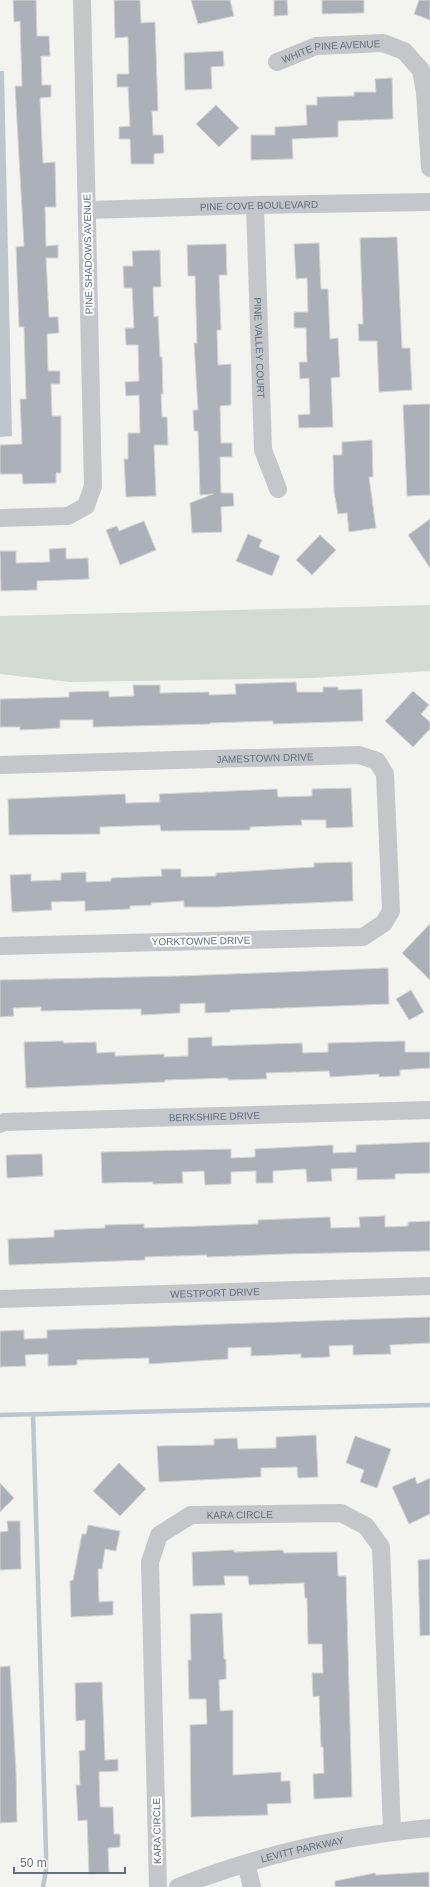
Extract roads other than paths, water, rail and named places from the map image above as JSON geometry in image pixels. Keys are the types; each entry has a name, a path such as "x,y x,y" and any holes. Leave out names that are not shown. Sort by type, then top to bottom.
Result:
{"street":[{"name":"PINE SHADOWS AVENUE","path":"0,518 68,516 86,506 93,486 88,210 82,0"},
{"name":"WHITE PINE AVENUE","path":"277,62 316,46 383,43 404,51 421,70 425,93 430,168"},
{"name":"PINE COVE BOULEVARD","path":"88,210 430,202"},
{"name":"PINE VALLEY COURT","path":"255,205 264,450 278,489"},
{"name":"JAMESTOWN DRIVE","path":"0,765 359,755 377,761 385,774 391,911"},
{"name":"YORKTOWNE DRIVE","path":"0,946 362,937 384,923 391,911"},
{"name":"BERKSHIRE DRIVE","path":"0,1124 4,1122 430,1110"},
{"name":"WESTPORT DRIVE","path":"0,1299 430,1286"},
{"name":"KARA CIRCLE","path":"158,1887 150,1562 160,1535 191,1515 341,1512 366,1526 381,1547 392,1832"},
{"name":"LEVITT PARKWAY","path":"178,1887 203,1877 246,1864 347,1839 430,1828"},
{"path":"246,1864 252,1887"}],"waterway":[{"path":"0,1415 430,1405"},
{"path":"33,1414 46,1853 46,1870 43,1887"}]}
